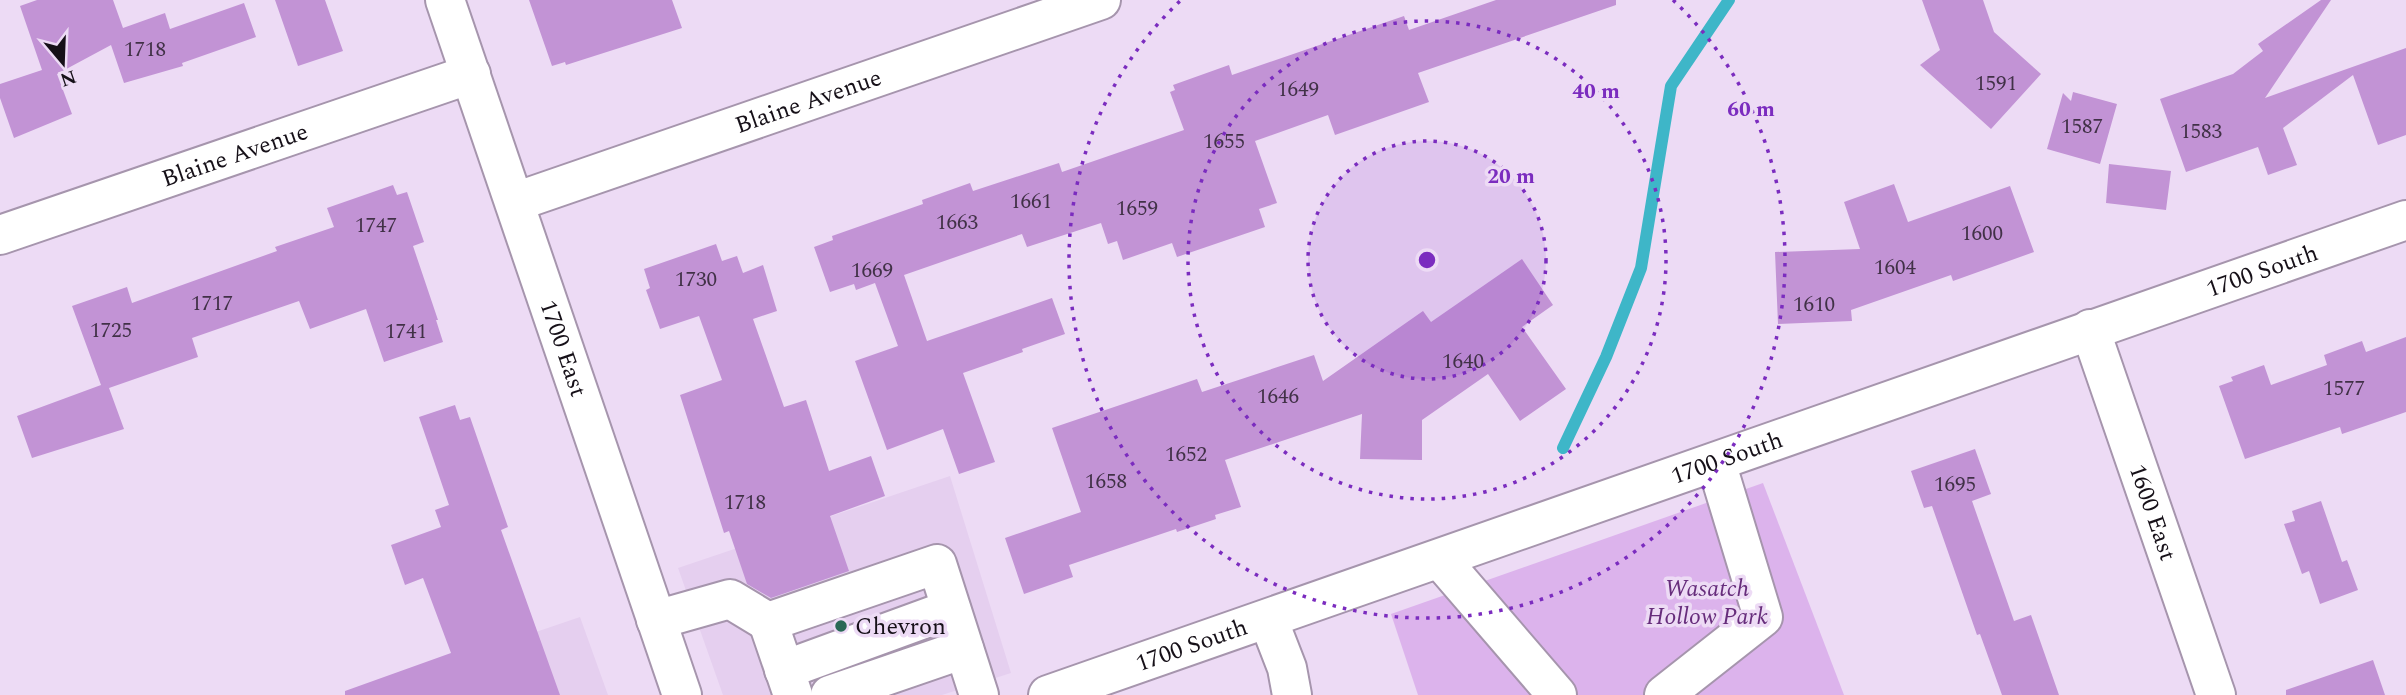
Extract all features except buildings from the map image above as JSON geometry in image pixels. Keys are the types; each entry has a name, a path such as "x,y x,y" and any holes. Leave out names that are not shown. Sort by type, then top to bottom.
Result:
{"street":[{"name":"1700 East","path":"445,0 682,695"},
{"name":"Blaine Avenue","path":"514,202 1101,0"},
{"name":"Blaine Avenue","path":"0,235 471,74"},
{"name":"1700 South","path":"1048,695 2406,220"},
{"name":"1600 East","path":"2090,329 2216,695"},
{"path":"1664,695 1763,617 1716,462"},
{"path":"1440,559 1557,695"},
{"path":"768,622 937,564 979,695"},
{"path":"656,620 730,599 768,622 782,686 951,609"},
{"path":"1268,619 1287,668 1292,695"},
{"path":"831,695 964,649"}],"shaded area":[{"path":"950,476 1011,673 942,695 723,695 678,568"},
{"path":"580,617 608,695 414,695 407,676"}],"green space":[{"name":"Wasatch Hollow Park","path":"1763,483 1844,695 1418,695 1391,614"}],"waterway":[{"path":"1563,448 1606,357 1641,268 1671,86 1729,0"}],"place":[{"name":"Chevron","path":"841,626"}]}
